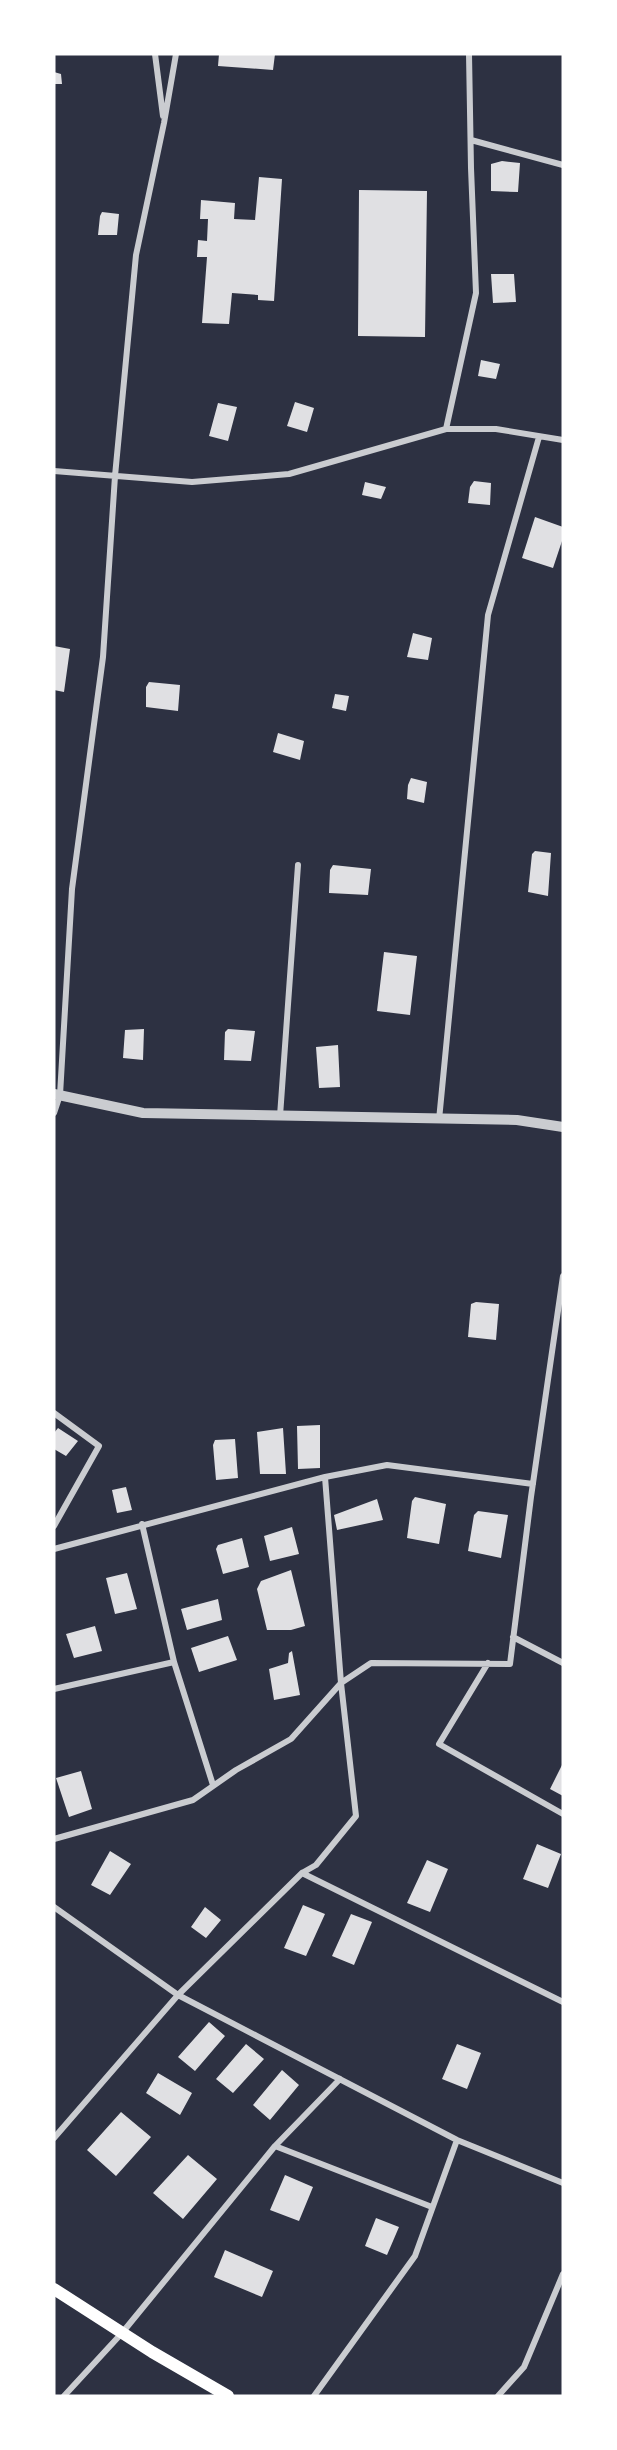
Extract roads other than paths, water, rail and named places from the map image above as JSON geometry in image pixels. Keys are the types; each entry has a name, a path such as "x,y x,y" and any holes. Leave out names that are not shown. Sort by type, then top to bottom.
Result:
{"main road":[{"path":"54,2289 122,2333 228,2396"}],"street":[{"path":"154,54 164,123"},
{"path":"54,1113 72,888 103,657 115,476 136,255 176,54"},
{"path":"446,429 476,293 469,54"},
{"path":"471,140 563,165"},
{"path":"54,471 192,482 290,474 446,429 496,429 563,440"},
{"path":"439,1120 488,615 539,437"},
{"path":"280,1116 298,865"},
{"path":"57,1094 143,1113 517,1120 563,1127"},
{"path":"54,1839 193,1800 213,1785 291,1739 341,1683 371,1663 510,1664 532,1484 563,1276"},
{"path":"54,1413 99,1446 54,1526"},
{"path":"54,1549 325,1477 387,1465 532,1484"},
{"path":"54,2138 178,1995 302,1873 316,1865 356,1816 341,1683 325,1477"},
{"path":"142,1524 174,1662 213,1785"},
{"path":"513,1637 563,1663"},
{"path":"54,1689 174,1662"},
{"path":"488,1663 439,1744 563,1814"},
{"path":"302,1873 563,2002"},
{"path":"54,1907 178,1995 457,2140 563,2183"},
{"path":"64,2396 122,2333 275,2146 340,2079"},
{"path":"314,2396 415,2256 457,2140"},
{"path":"275,2146 432,2207"},
{"path":"498,2396 524,2367 563,2274"}]}
